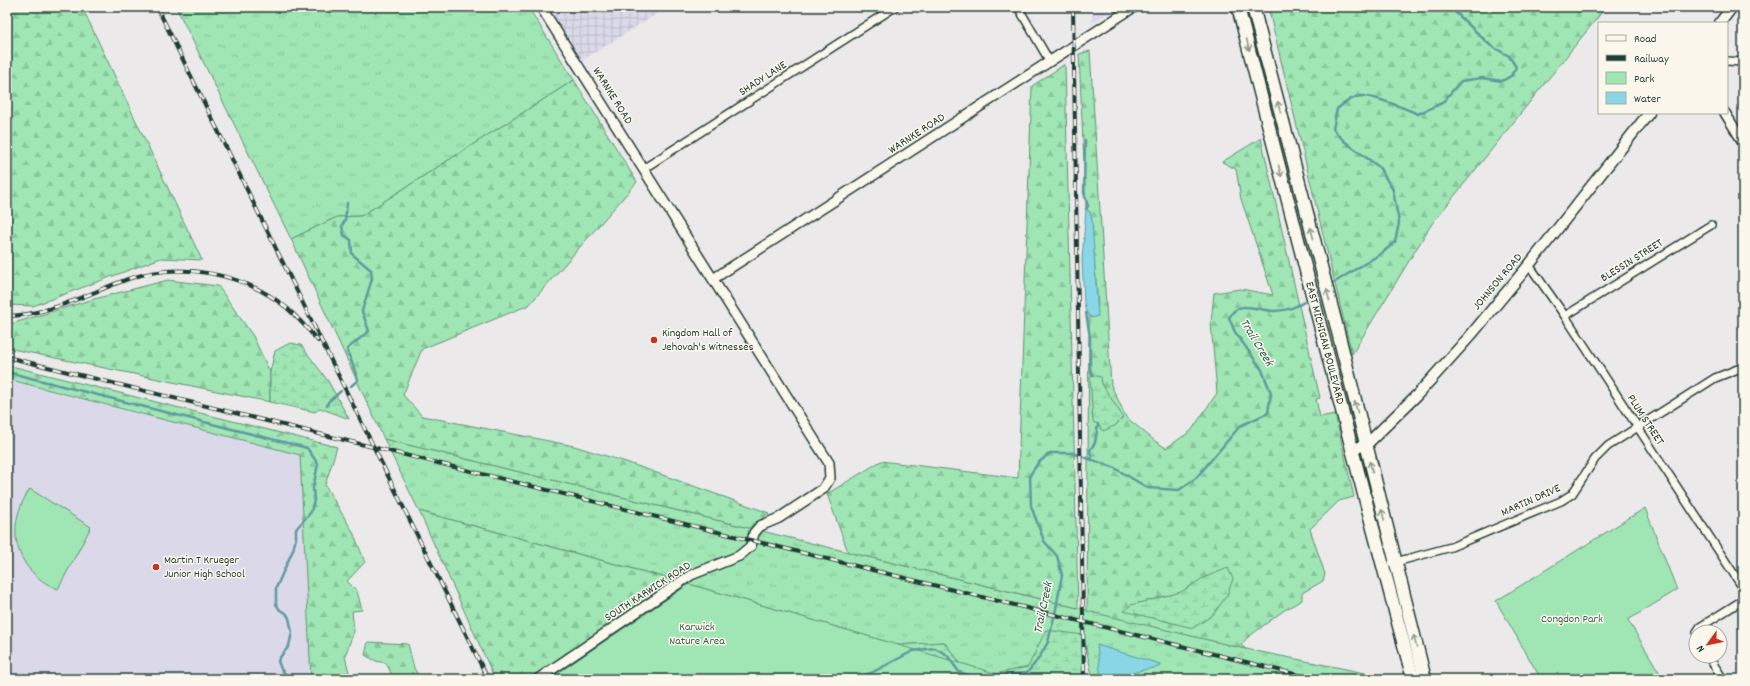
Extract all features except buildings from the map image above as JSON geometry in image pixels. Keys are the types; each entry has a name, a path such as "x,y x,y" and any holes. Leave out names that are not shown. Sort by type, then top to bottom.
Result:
{"main road":[{"name":"EAST MICHIGAN BOULEVARD","path":"1238,7 1382,565 1413,679"},
{"name":"EAST MICHIGAN BOULEVARD","path":"1253,7 1335,320 1425,679"},
{"path":"1721,22 1732,7"},
{"name":"JOHNSON ROAD","path":"1352,449 1366,445 1422,390 1471,335 1529,265 1648,114"}],"street":[{"name":"WARNKE ROAD","path":"541,7 829,463"},
{"name":"SHADY LANE","path":"643,169 895,7"},
{"path":"1018,7 1050,62"},
{"name":"WARNKE ROAD","path":"713,279 1134,7"},
{"path":"1728,61 1743,62"},
{"path":"1726,114 1743,142"},
{"name":"BLESSIN STREET","path":"1565,316 1711,225"},
{"name":"PLUM STREET","path":"1529,265 1565,316 1743,588"},
{"name":"MARTIN DRIVE","path":"1382,565 1451,547 1561,501 1572,494 1595,459 1608,446 1715,378 1743,367"},
{"name":"SOUTH KARWICK ROAD","path":"538,679 692,575 739,556 751,546 754,533 760,526 779,518 823,489 830,478 829,463"},
{"path":"1705,624 1743,600"},
{"path":"1713,664 1723,679"}],"shaded area":[{"path":"546,7 668,7 581,61"},
{"path":"1092,7 1117,7 1092,23"},
{"name":"Martin T Krueger Junior High School","path":"7,380 300,455 311,679 7,679"}],"green space":[{"path":"7,7 82,7 202,260 161,258 33,306 7,305"},
{"path":"176,7 528,7 574,80 361,216 337,217 291,239"},
{"path":"1268,7 1606,7 1431,225 1352,354"},
{"path":"1090,51 1111,385 1126,417 1155,441 1166,448 1191,431 1217,393 1211,323 1214,293 1241,289 1273,295 1241,199 1236,169 1222,162 1261,138 1320,398 1316,399 1320,417 1335,414 1354,497 1339,501 1310,529 1325,574 1323,581 1302,593 1302,600 1283,611 1247,638 1241,645 1246,649 1087,611 1089,316 1092,318 1098,306 1090,212 1086,209 1079,54"},
{"path":"1065,64 1078,608 848,552 827,494 881,461 1018,478 1032,86"},
{"path":"574,80 637,182 529,305 422,349 403,395 422,416 574,446 626,462 769,513 749,528 384,439 291,239 337,217 361,216"},
{"path":"168,280 218,286 253,336 270,372 270,402 7,348 7,325 94,299"},
{"path":"290,343 301,345 328,381 349,419 320,408 315,412 270,402 270,372 275,351"},
{"path":"7,365 337,447 325,485 353,532 365,562 347,581 357,591 362,610 352,611 354,631 345,656 350,677 366,679 311,679 300,455 7,379"},
{"path":"1092,375 1101,377 1102,384 1123,417 1116,425 1103,431 1098,424 1093,422 1090,377"},
{"path":"384,439 1246,649 1395,679 1093,679 1083,635 1028,667 985,678 967,672 944,642 898,645 689,584 419,511"},
{"path":"30,489 91,527 58,589 43,581 31,571 23,560 18,546 16,532 17,518 22,503"},
{"name":"Congdon Park","path":"1645,508 1677,590 1628,620 1662,677 1661,679 1541,679 1496,601"},
{"path":"419,511 689,584 549,679 495,679"},
{"path":"1228,568 1233,579 1227,595 1213,615 1193,628 1124,611 1131,605 1181,592 1203,578"},
{"name":"Karwick Nature Area","path":"689,584 1015,679 549,679"},
{"path":"1046,630 1083,635 1083,679 796,679 898,645 944,642 967,672 985,678 1028,667"},
{"path":"368,642 408,644 414,668 420,679 387,679 391,673 386,663 376,661 365,655"}],"water":[{"path":"1086,209 1090,212 1092,220 1098,316 1092,318 1086,313 1084,303 1082,259"},
{"path":"1097,645 1160,664 1159,667 1135,672 1123,679 1101,679"}],"waterway":[{"name":"Trail Creek","path":"1330,285 1382,253 1395,242 1399,223 1393,190 1379,167 1344,141 1333,129 1337,109 1351,99 1361,96 1382,100 1418,114 1442,103 1461,81 1482,78 1502,81 1511,76 1516,67 1509,56 1491,46 1450,7"},
{"path":"1085,140 1084,193 1088,206 1086,209"},
{"path":"347,203 345,220 342,226 344,235 351,240 352,254 371,270 372,279 362,311 369,331 347,349 358,380 351,386"},
{"name":"Trail Creek","path":"991,679 1013,674 1027,673 1039,658 1048,642 1056,609 1062,575 1057,556 1044,541 1031,506 1030,475 1038,463 1050,453 1072,453 1113,467 1148,488 1179,490 1196,478 1240,426 1268,413 1271,393 1262,370 1235,332 1229,318 1233,312 1238,308 1243,307 1274,311 1284,310 1297,306 1309,299"},
{"path":"1086,313 1090,337 1090,368 1092,375"},
{"path":"7,372 307,448 318,464 313,488 314,500 311,512 296,529 296,538 293,550 276,588 276,604 280,610 286,613 289,618 292,632 289,646 278,661 281,669 290,679"},
{"path":"327,406 328,402 341,391"},
{"path":"1092,460 1090,450 1095,443 1098,424"},
{"name":"Trail Creek","path":"853,679 871,673 913,651 935,648 947,655 959,672 981,679"}],"railway":[{"path":"157,7 488,679"},
{"path":"1073,7 1084,679"},
{"path":"7,316 23,315 54,308 128,279 148,274 169,271 190,271 232,279 251,286 270,296 287,308 318,341"},
{"path":"7,357 1315,679"}],"place":[{"name":"Kingdom Hall of Jehovah's Witnesses","path":"654,340"},
{"name":"Martin T Krueger Junior High School","path":"156,567"}]}
